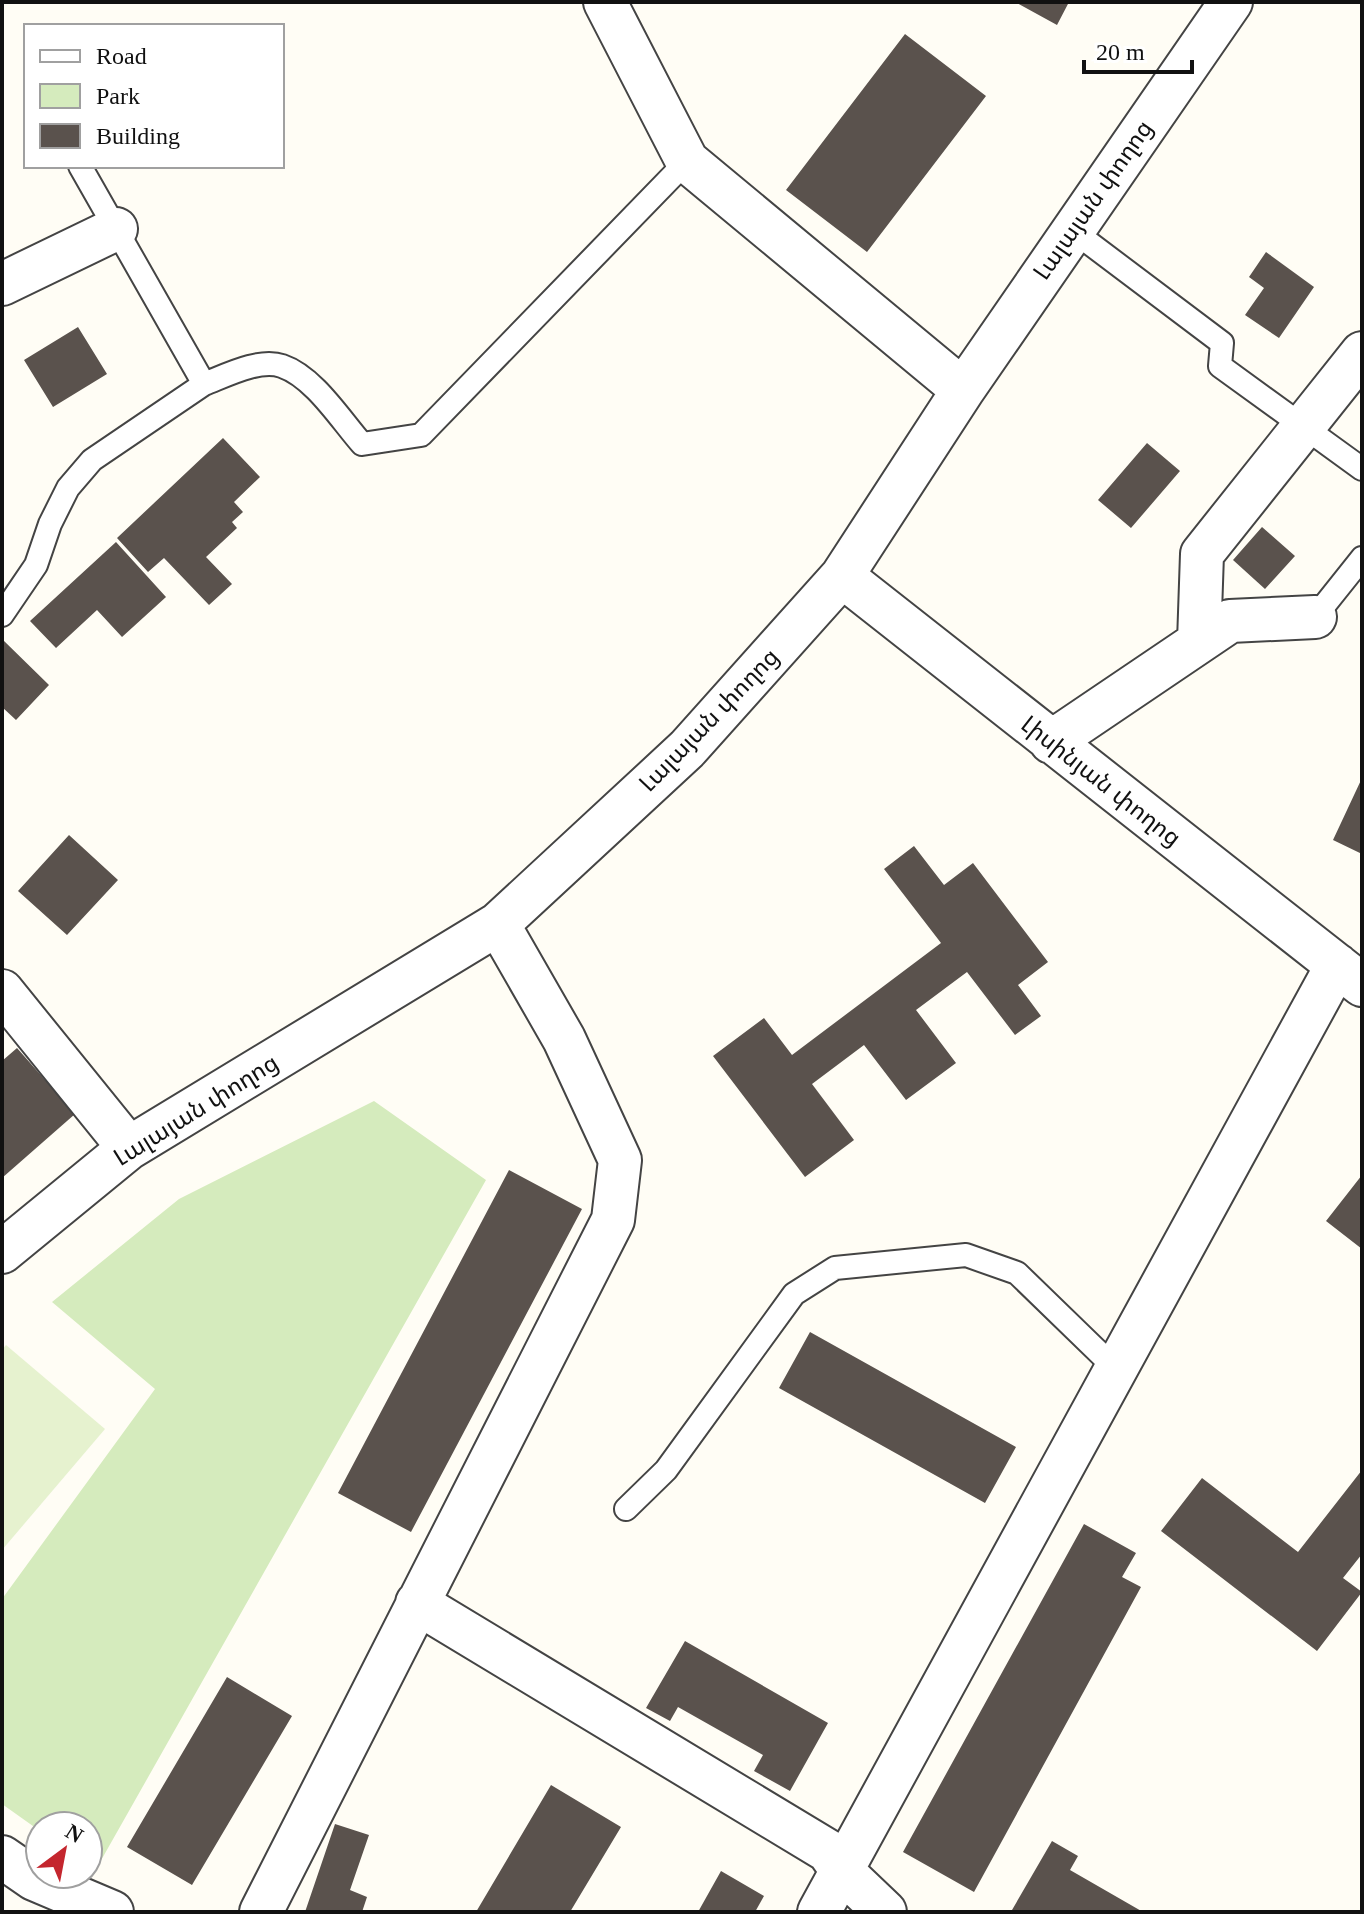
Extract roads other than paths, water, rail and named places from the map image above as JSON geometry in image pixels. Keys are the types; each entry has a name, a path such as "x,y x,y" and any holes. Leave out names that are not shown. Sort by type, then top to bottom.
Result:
{"street":[{"name":"Լալայան փողոց","path":"2,1252 129,1148 498,924 687,749 842,576 963,390 1231,2"},
{"path":"608,4 687,161 963,390"},
{"path":"2,284 116,229"},
{"path":"1199,642 1202,554 1362,353"},
{"name":"Լիսինյան փողոց","path":"842,576 1350,975"},
{"path":"1051,742 1230,621 1315,617"},
{"path":"261,1912 613,1220 620,1160 564,1039 498,924"},
{"path":"819,1912 1116,1369 1350,975"},
{"path":"2,991 129,1148"},
{"path":"417,1603 828,1851 842,1871 885,1912"},
{"path":"2,1857 34,1879 112,1912"}],"lane":[{"path":"2,615 36,565 50,524 68,488 92,460 204,384 244,369 280,365 305,380 362,444 421,435 687,161"},
{"path":"81,168 204,384"},
{"path":"1072,230 1222,343 1220,366 1362,469"},
{"path":"1315,617 1362,558"},
{"path":"626,1509 666,1470 794,1294 835,1268 966,1255 1017,1273 1116,1369"}]}
